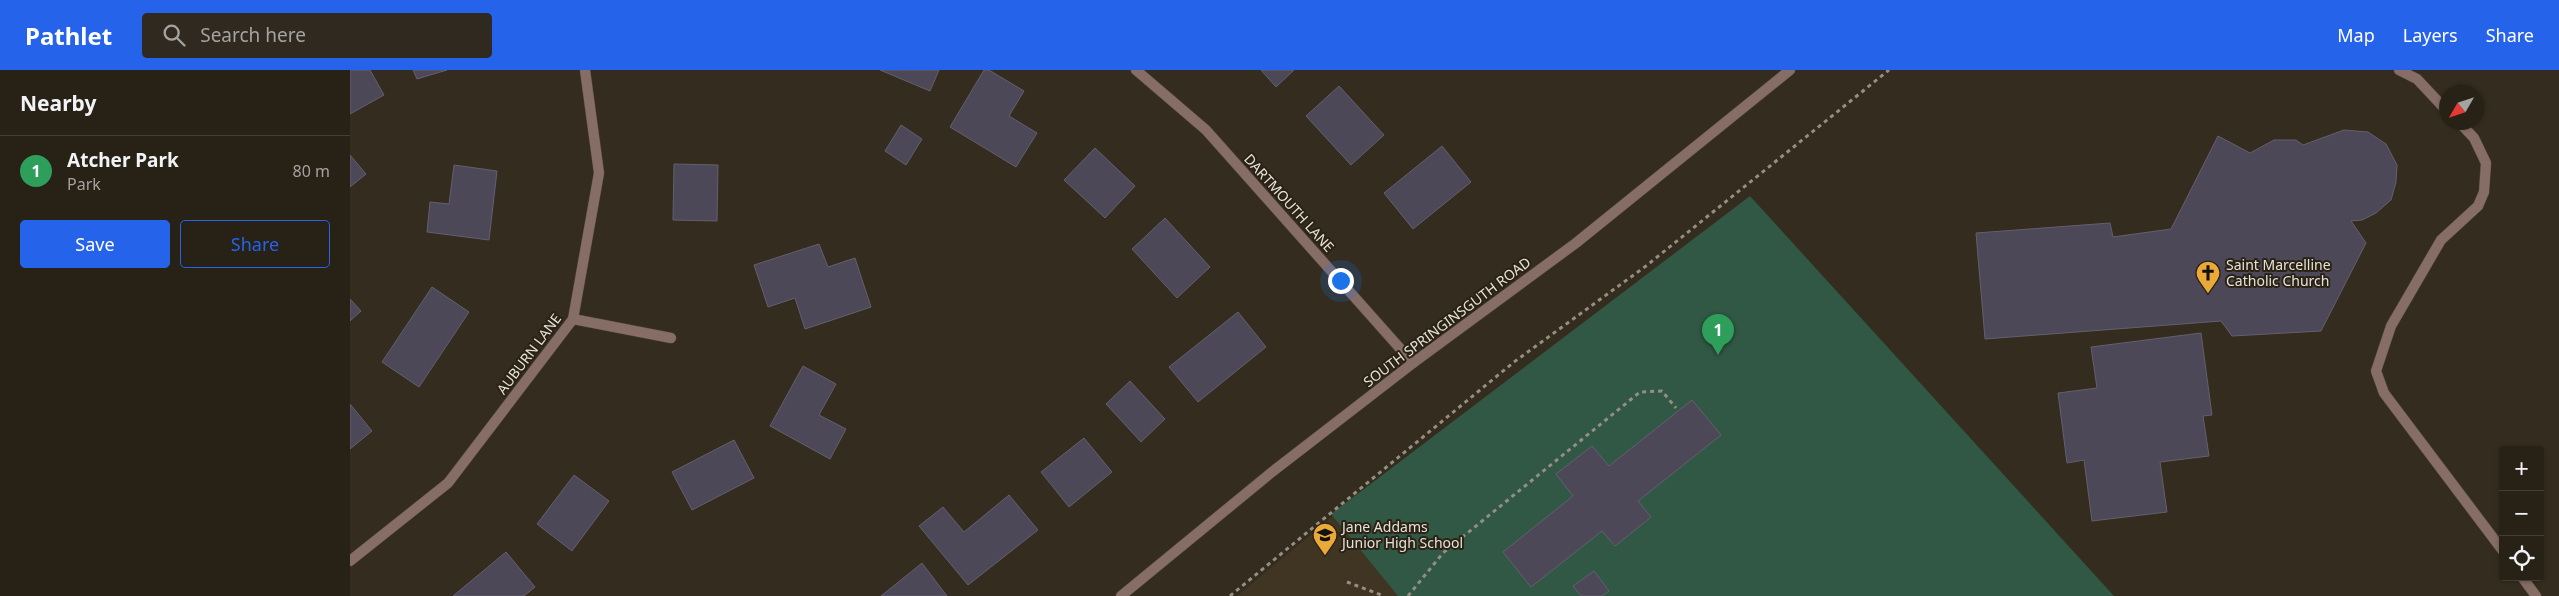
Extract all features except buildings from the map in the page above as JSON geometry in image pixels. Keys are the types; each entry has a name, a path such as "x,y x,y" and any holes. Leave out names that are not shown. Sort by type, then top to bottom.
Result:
{"street":[{"name":"AUBURN LANE","path":"350,561 448,482 573,319 599,173 586,70"},
{"name":"DARTMOUTH LANE","path":"1136,70 1206,130 1413,363"},
{"name":"SOUTH SPRINGINSGUTH ROAD","path":"1121,596 1272,472 1413,363 1576,243 1790,70"},
{"path":"2399,70 2416,79 2439,103"},
{"path":"2466,130 2474,138 2486,164 2484,192 2478,206 2441,240 2391,326 2376,371 2384,393 2499,546"},
{"path":"573,319 671,338"},
{"path":"2525,581 2536,596"}],"path":[{"path":"1230,596 1514,362 1640,271 1888,70"},
{"path":"1408,596 1442,553 1640,392 1662,391 1676,408"},
{"path":"1347,582 1384,596"}],"shaded area":[{"name":"Jane Addams Junior High School","path":"1333,516 1398,596 1237,596"}],"green space":[{"path":"1750,196 2114,596 1398,596 1331,514"}],"place":[{"name":"Saint Marcelline Catholic Church","path":"2208,294"},
{"name":"Atcher Park","path":"1718,355"},
{"name":"Jane Addams Junior High School","path":"1325,556"}]}
